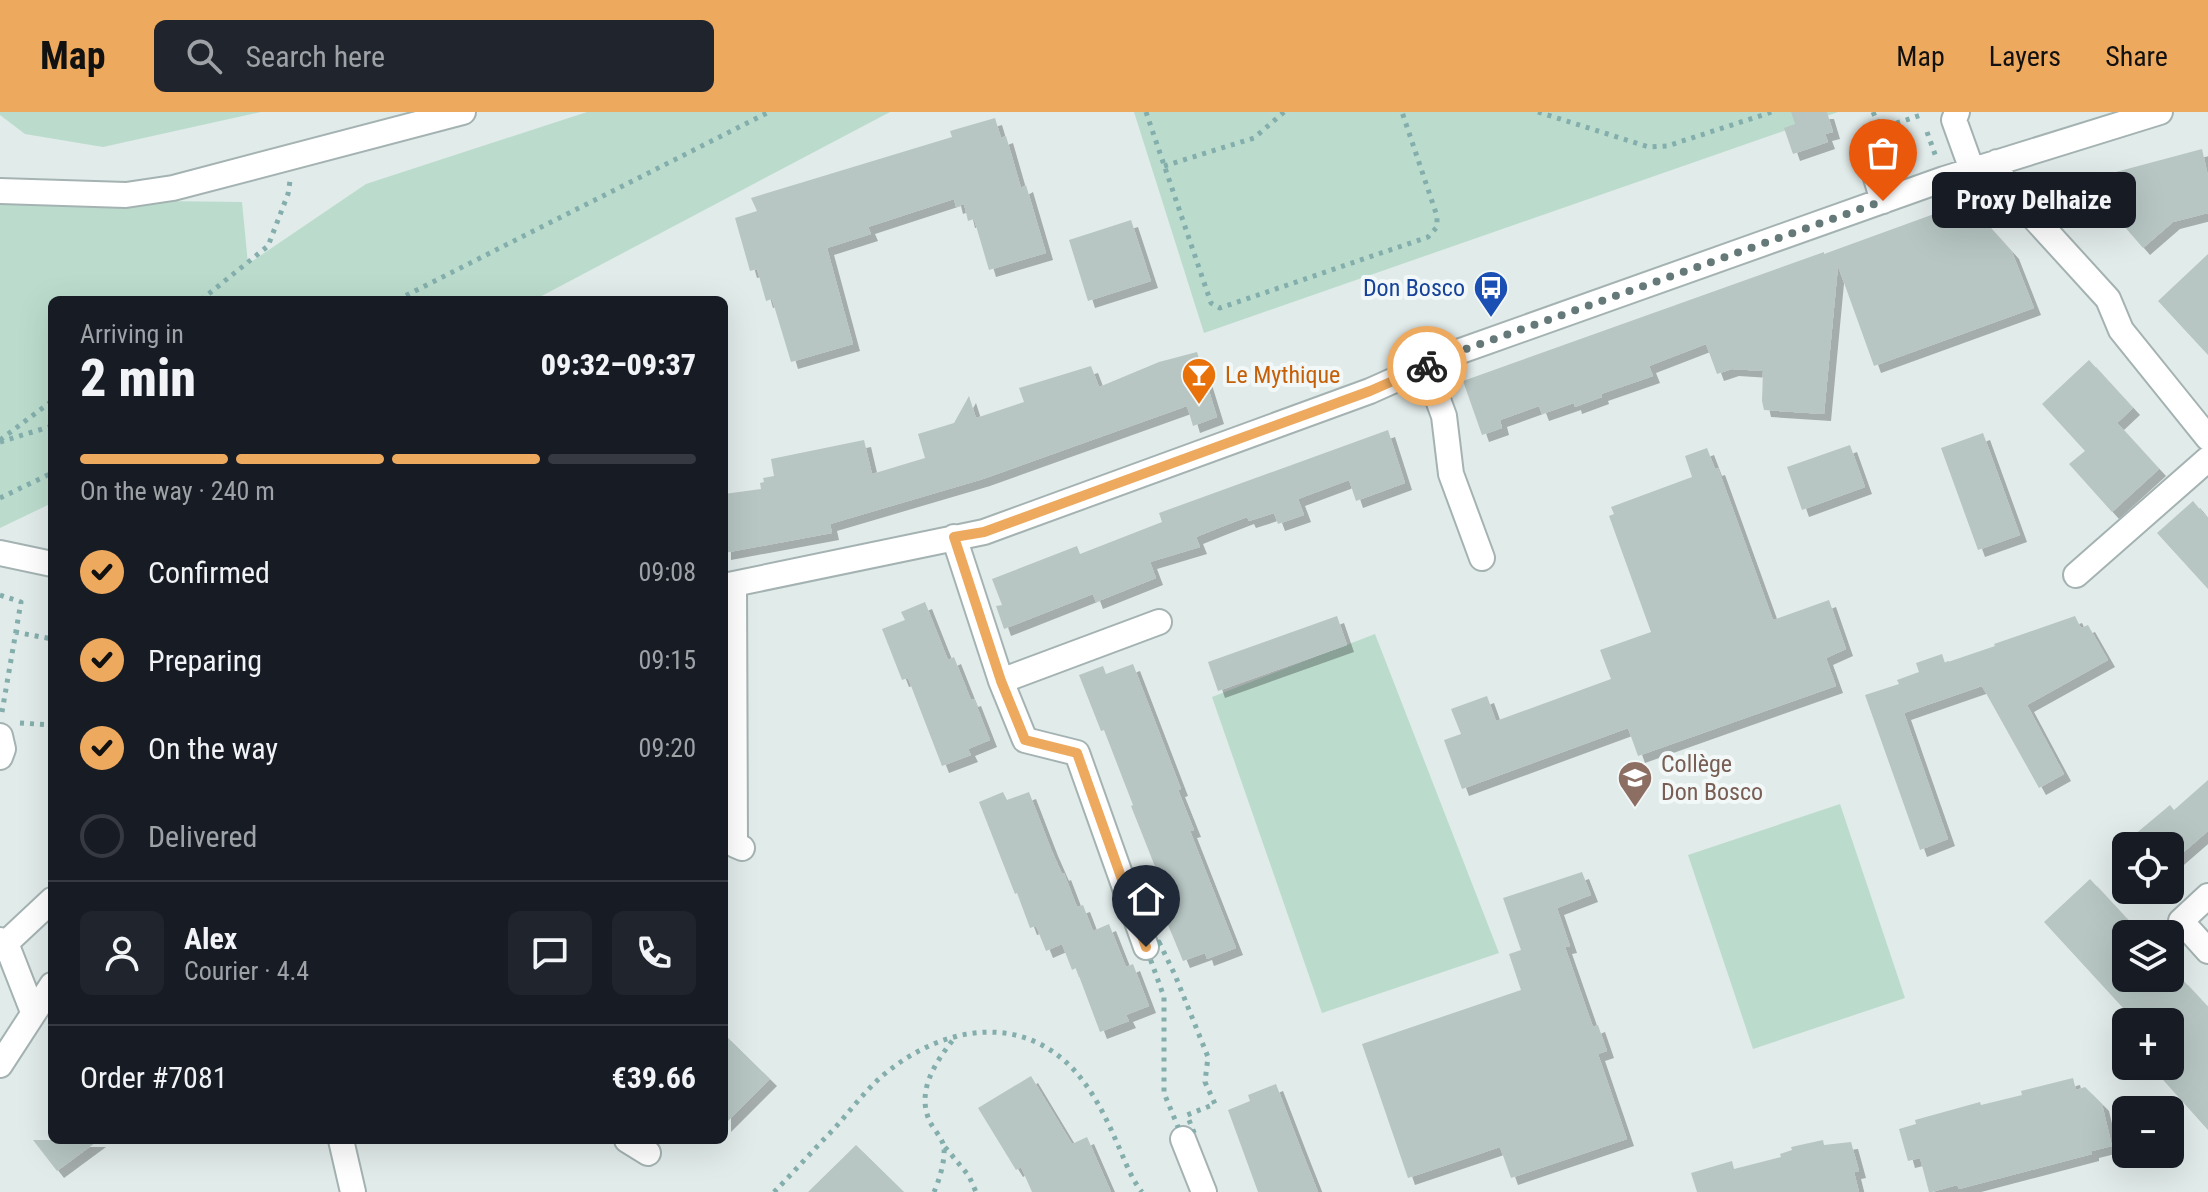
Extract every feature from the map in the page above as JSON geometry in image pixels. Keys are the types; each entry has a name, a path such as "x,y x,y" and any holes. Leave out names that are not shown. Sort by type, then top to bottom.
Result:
{"street":[{"path":"0,191 126,195 173,188 463,112"},
{"path":"1957,112 1954,120 1972,170"},
{"path":"742,848 735,845 729,586 984,532 1370,391 1469,348 1972,170 2160,112"},
{"path":"1866,145 1883,201"},
{"path":"1997,162 2005,186 2108,299 2121,330 2208,438"},
{"path":"1426,367 1444,416 1451,474 1482,558"},
{"path":"2076,575 2208,459"},
{"path":"954,537 1001,681 1025,740 1077,753 1146,947"},
{"path":"0,553 48,563"},
{"path":"1001,681 1159,622"},
{"path":"0,757 5,726"},
{"path":"2208,896 2181,921 2208,951"},
{"path":"33,1012 3,942 48,903"},
{"path":"0,1065 48,991"},
{"path":"1183,1139 1204,1192"},
{"path":"342,1144 353,1192"}],"path":[{"path":"405,296 769,112"},
{"path":"1146,112 1211,303 1220,308 1428,237 1437,227 1437,216 1402,112"},
{"path":"1164,166 1254,138 1284,112"},
{"path":"1538,112 1649,147 1667,146 1772,112"},
{"path":"1873,112 1877,121 1891,125 1921,115"},
{"path":"1927,132 1939,166"},
{"path":"206,296 268,246 288,194 293,158"},
{"path":"0,441 48,404"},
{"path":"0,441 48,427"},
{"path":"0,498 48,475"},
{"path":"0,595 21,602 2,712 5,726 48,725"},
{"path":"15,632 48,638"},
{"path":"1146,947 1159,942 1208,1057 1205,1082 1215,1104 1187,1115 1195,1135 1183,1139 1164,1093 1164,997"},
{"path":"774,1192 889,1071 935,1042 985,1031 1008,1033 1033,1041 1072,1068 1093,1095 1131,1176 1142,1192"},
{"path":"956,1036 935,1065 925,1094 929,1120 945,1147 969,1176 976,1192"},
{"path":"934,1192 945,1147"}],"green space":[{"path":"0,112 261,112 103,147 25,134"},
{"path":"587,112 890,112 542,296 48,296 48,505 0,528 0,199 242,202 248,264 366,184"},
{"path":"1134,112 1838,112 1204,333"},
{"path":"1375,634 1499,953 1322,1013 1212,697"},
{"path":"1840,804 1905,998 1753,1049 1688,855"}],"building":[{"path":"1791,112 1827,112 1833,132 1825,134 1828,142 1793,154 1784,128 1795,124"},
{"path":"995,118 1001,138 1006,136 1021,188 1026,185 1046,253 989,270 974,219 968,221 964,204 956,207 954,199 868,227 871,234 827,248 853,344 791,362 772,299 766,301 757,269 750,271 735,218 757,211 751,198 952,137 950,131"},
{"path":"2202,149 2208,176 2208,213 2173,222 2143,248 2105,204 2112,173"},
{"path":"1967,202 2012,252 2034,308 1874,366 1838,266 1824,414 1764,410 1763,371 1732,369 1717,374 1706,344 1649,366 1653,376 1601,394 1602,397 1542,414 1539,406 1500,420 1502,428 1482,435 1463,381"},
{"path":"1131,220 1151,281 1088,301 1069,240"},
{"path":"2208,254 2208,355 2158,301"},
{"path":"1197,352 1217,417 1193,426 1187,406 983,479 830,524 832,533 728,552 728,493 761,489 763,478 774,476 771,459 864,440 872,474 925,458 918,434 954,423 969,396 976,418 1024,402 1019,388 1091,366 1099,387 1159,362"},
{"path":"2089,360 2133,408 2117,423 2159,469 2112,512 2069,464 2085,451 2042,404"},
{"path":"1388,430 1405,483 1356,501 1349,480 1298,499 1304,515 1278,524 1274,513 1249,521 1247,517 1196,537 1200,547 1150,562 1156,578 1096,602 1093,594 1004,629 996,606 1002,605 992,579 1077,546 1080,554 1162,522 1159,513"},
{"path":"1983,433 2020,535 1978,550 1941,448"},
{"path":"1850,445 1865,487 1802,510 1787,467"},
{"path":"1707,448 1715,469 1718,468 1773,620 1829,600 1846,649 1826,658 1836,686 1638,756 1628,728 1462,789 1444,740 1461,734 1451,709 1487,696 1496,721 1611,679 1600,650 1651,632 1609,516 1614,514 1611,507 1692,477 1685,456"},
{"path":"2193,501 2208,519 2208,589 2157,533"},
{"path":"925,602 948,660 954,657 990,740 968,749 971,755 942,766 908,678 902,680 882,629 905,620 901,612"},
{"path":"1337,616 1347,645 1218,691 1208,662"},
{"path":"2075,616 2081,628 2088,625 2108,660 2027,705 2064,774 2039,788 1982,686 1904,713 1948,839 1920,850 1865,695 1899,684 1897,680 1919,672 1916,663 1942,654 1945,663"},
{"path":"1133,664 1181,789 1178,790 1194,830 1190,831 1236,948 1207,959 1205,953 1183,961 1166,920 1170,918 1153,876 1158,874 1133,805 1079,675 1103,666 1106,674"},
{"path":"2208,780 2208,831 2184,852 2184,832 2138,832 2170,805 2174,810"},
{"path":"1003,792 1007,800 1029,792 1077,907 1083,905 1093,931 1109,924 1126,967 1133,964 1149,1006 1126,1015 1129,1021 1100,1032 1076,968 1072,970 1062,944 1046,951 1036,926 1030,928 979,802"},
{"path":"1582,872 1591,895 1557,908 1570,946 1565,947 1593,1027 1598,1025 1607,1051 1598,1054 1627,1139 1511,1178 1500,1147 1408,1178 1362,1044 1521,990 1509,954 1521,950 1503,898"},
{"path":"2090,879 2128,920 2112,920 2112,992 2184,992 2184,981 2208,1007 2208,1130 2184,1103 2184,1096 2178,1096 2163,1080 2184,1080 2184,1008 2123,1008 2044,922"},
{"path":"728,1038 770,1079 728,1121"},
{"path":"1031,1076 1072,1144 1087,1137 1111,1192 1032,1192 1021,1167 1016,1170 978,1108"},
{"path":"2073,1078 2076,1090 2085,1087 2102,1104 2112,1146 1959,1189 1957,1185 1929,1192 1920,1158 1908,1161 1899,1129 1916,1124 1915,1120 1980,1102 1981,1105 2022,1095 2021,1091"},
{"path":"1276,1084 1318,1192 1258,1192 1228,1110 1250,1101 1248,1095"},
{"path":"33,1140 48,1140 48,1144 94,1144 57,1171"},
{"path":"1823,1140 1824,1145 1851,1142 1859,1171 1854,1172 1859,1192 1697,1192 1691,1173 1732,1161 1734,1169 1781,1157 1780,1154 1792,1150 1791,1147"},
{"path":"856,1145 904,1192 808,1192"}],"way so far":[{"path":"1427,366 1455,353 1883,201"}],"place":[{"name":"Proxy Delhaize","path":"1883,201"},
{"name":"Don Bosco","path":"1491,319"},
{"name":"Le Mythique","path":"1199,406"},
{"name":"Collège Don Bosco","path":"1635,809"}],"route":[{"path":"1146,947 1077,753 1025,740 1001,681 954,537 984,532 1370,391 1427,366"}]}
